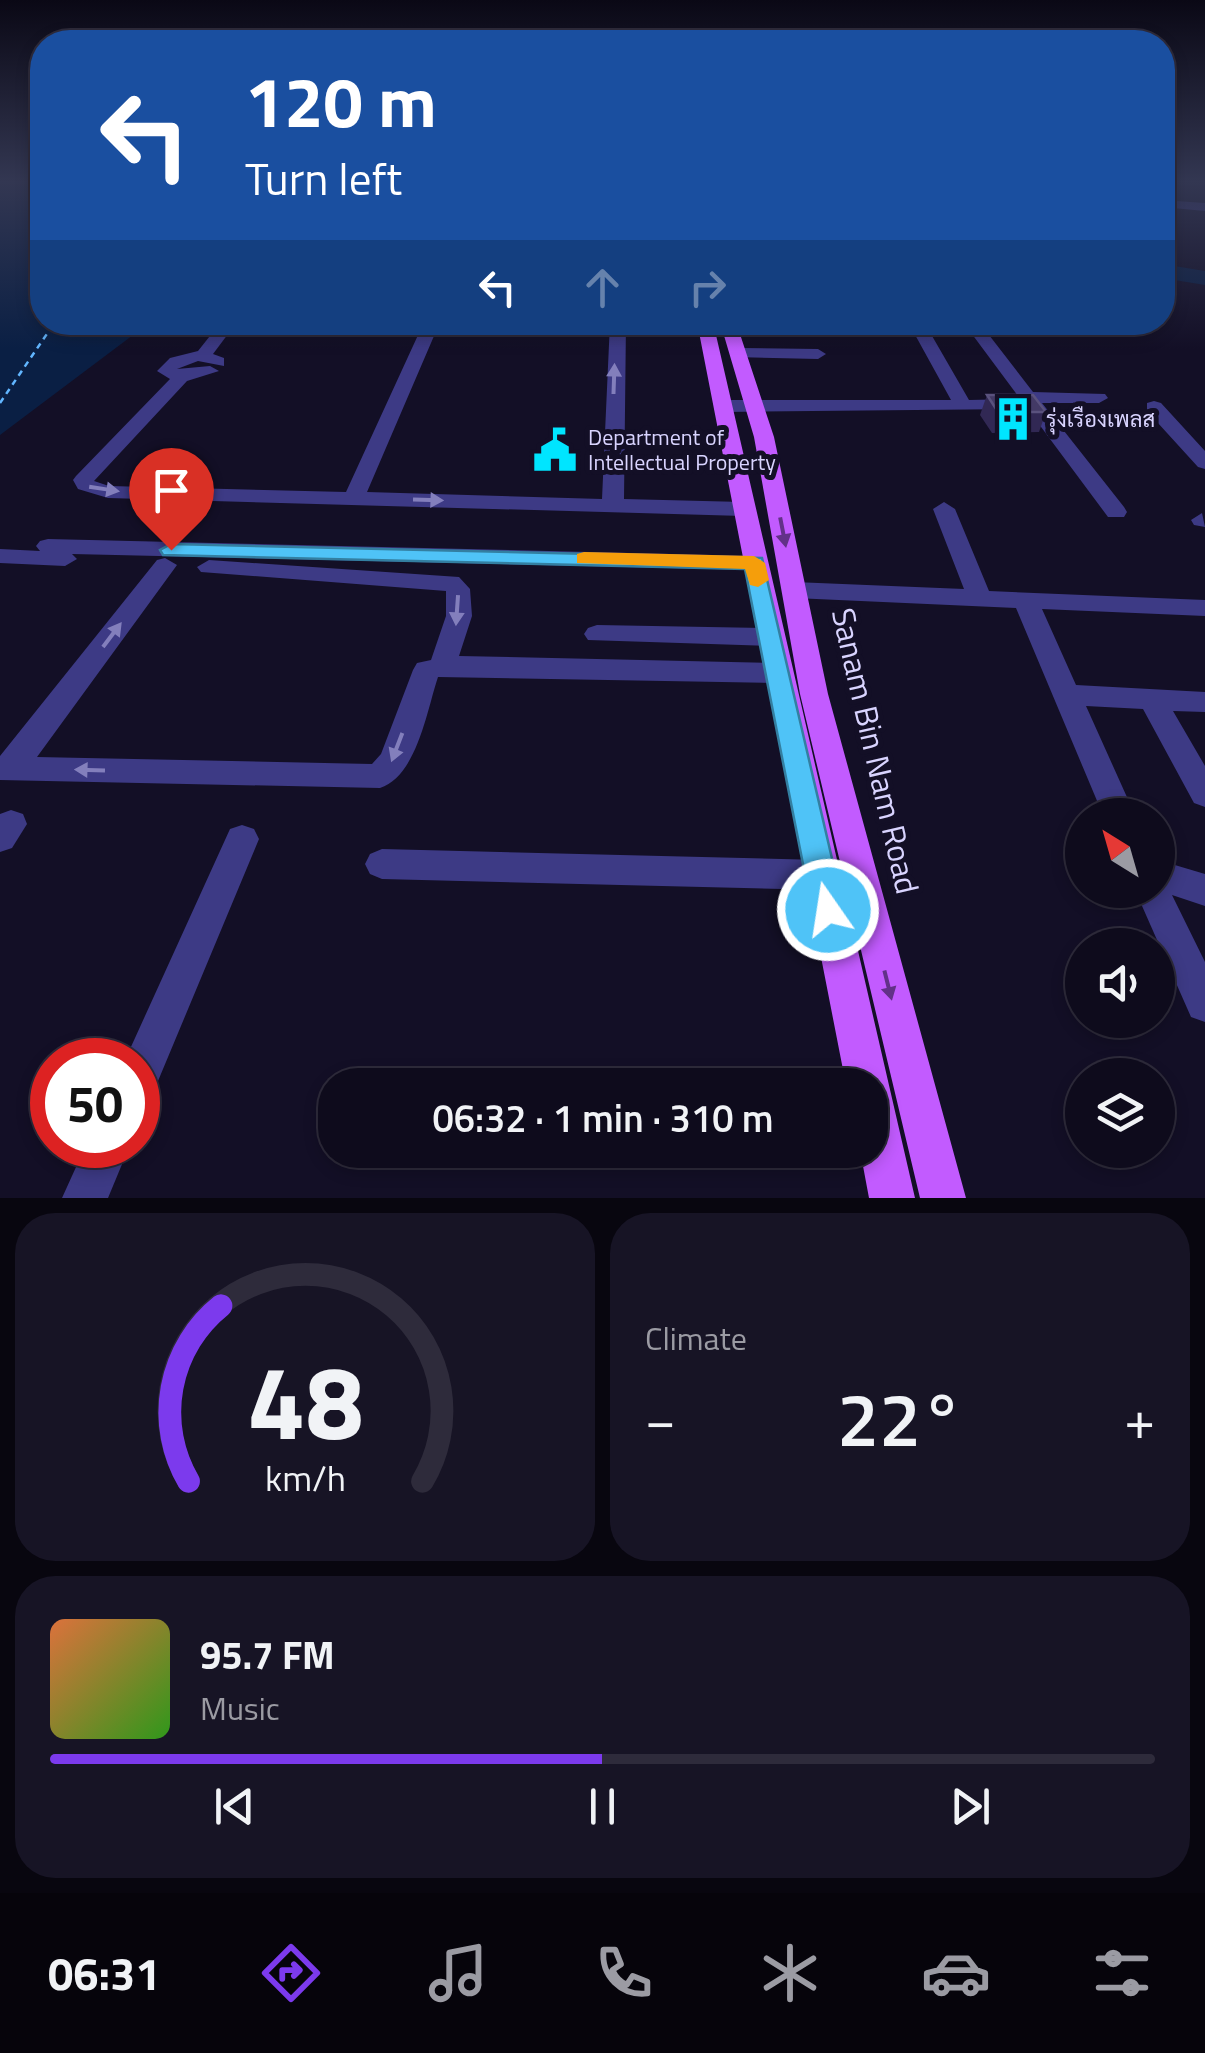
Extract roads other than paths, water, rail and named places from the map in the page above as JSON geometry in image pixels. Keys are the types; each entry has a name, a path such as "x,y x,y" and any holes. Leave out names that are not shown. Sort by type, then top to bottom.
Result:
{"main road":[{"path":"708,335 863,1068"},
{"name":"Sanam Bin Nam Road","path":"733,335 756,406 814,694 942,1198"},
{"path":"885,1168 892,1198"}],"street":[{"path":"224,335 210,363 181,377 83,480 84,485 108,492 743,509"},
{"path":"354,498 426,335"},
{"path":"613,506 618,335"},
{"path":"923,335 963,405"},
{"path":"980,335 1116,512"},
{"path":"740,354 818,354"},
{"path":"724,406 963,405 1099,398"},
{"path":"1154,407 1205,463"},
{"path":"944,509 980,598"},
{"path":"48,546 754,563"},
{"path":"0,556 450,582 458,589 459,616 442,667"},
{"path":"6,768 166,565"},
{"path":"794,590 1205,608"},
{"path":"1025,600 1113,798"},
{"path":"597,634 770,636"},
{"path":"6,768 380,776 394,760 420,681 428,670 442,667 777,673"},
{"path":"1068,695 1205,702"},
{"path":"1152,699 1205,794"},
{"path":"155,1038 242,839"},
{"path":"382,864 820,876"},
{"path":"1175,881 1205,890"},
{"path":"1160,908 1205,1003"},
{"path":"85,1198 98,1168"}],"water":[{"path":"0,237 30,237 30,335 133,335 0,435"}],"waterway":[{"path":"1175,273 1205,278"}],"place":[{"name":"รุ่งเรืองเพลส","path":"1013,419"},
{"name":"Department of Intellectual Property","path":"555,450"}]}
